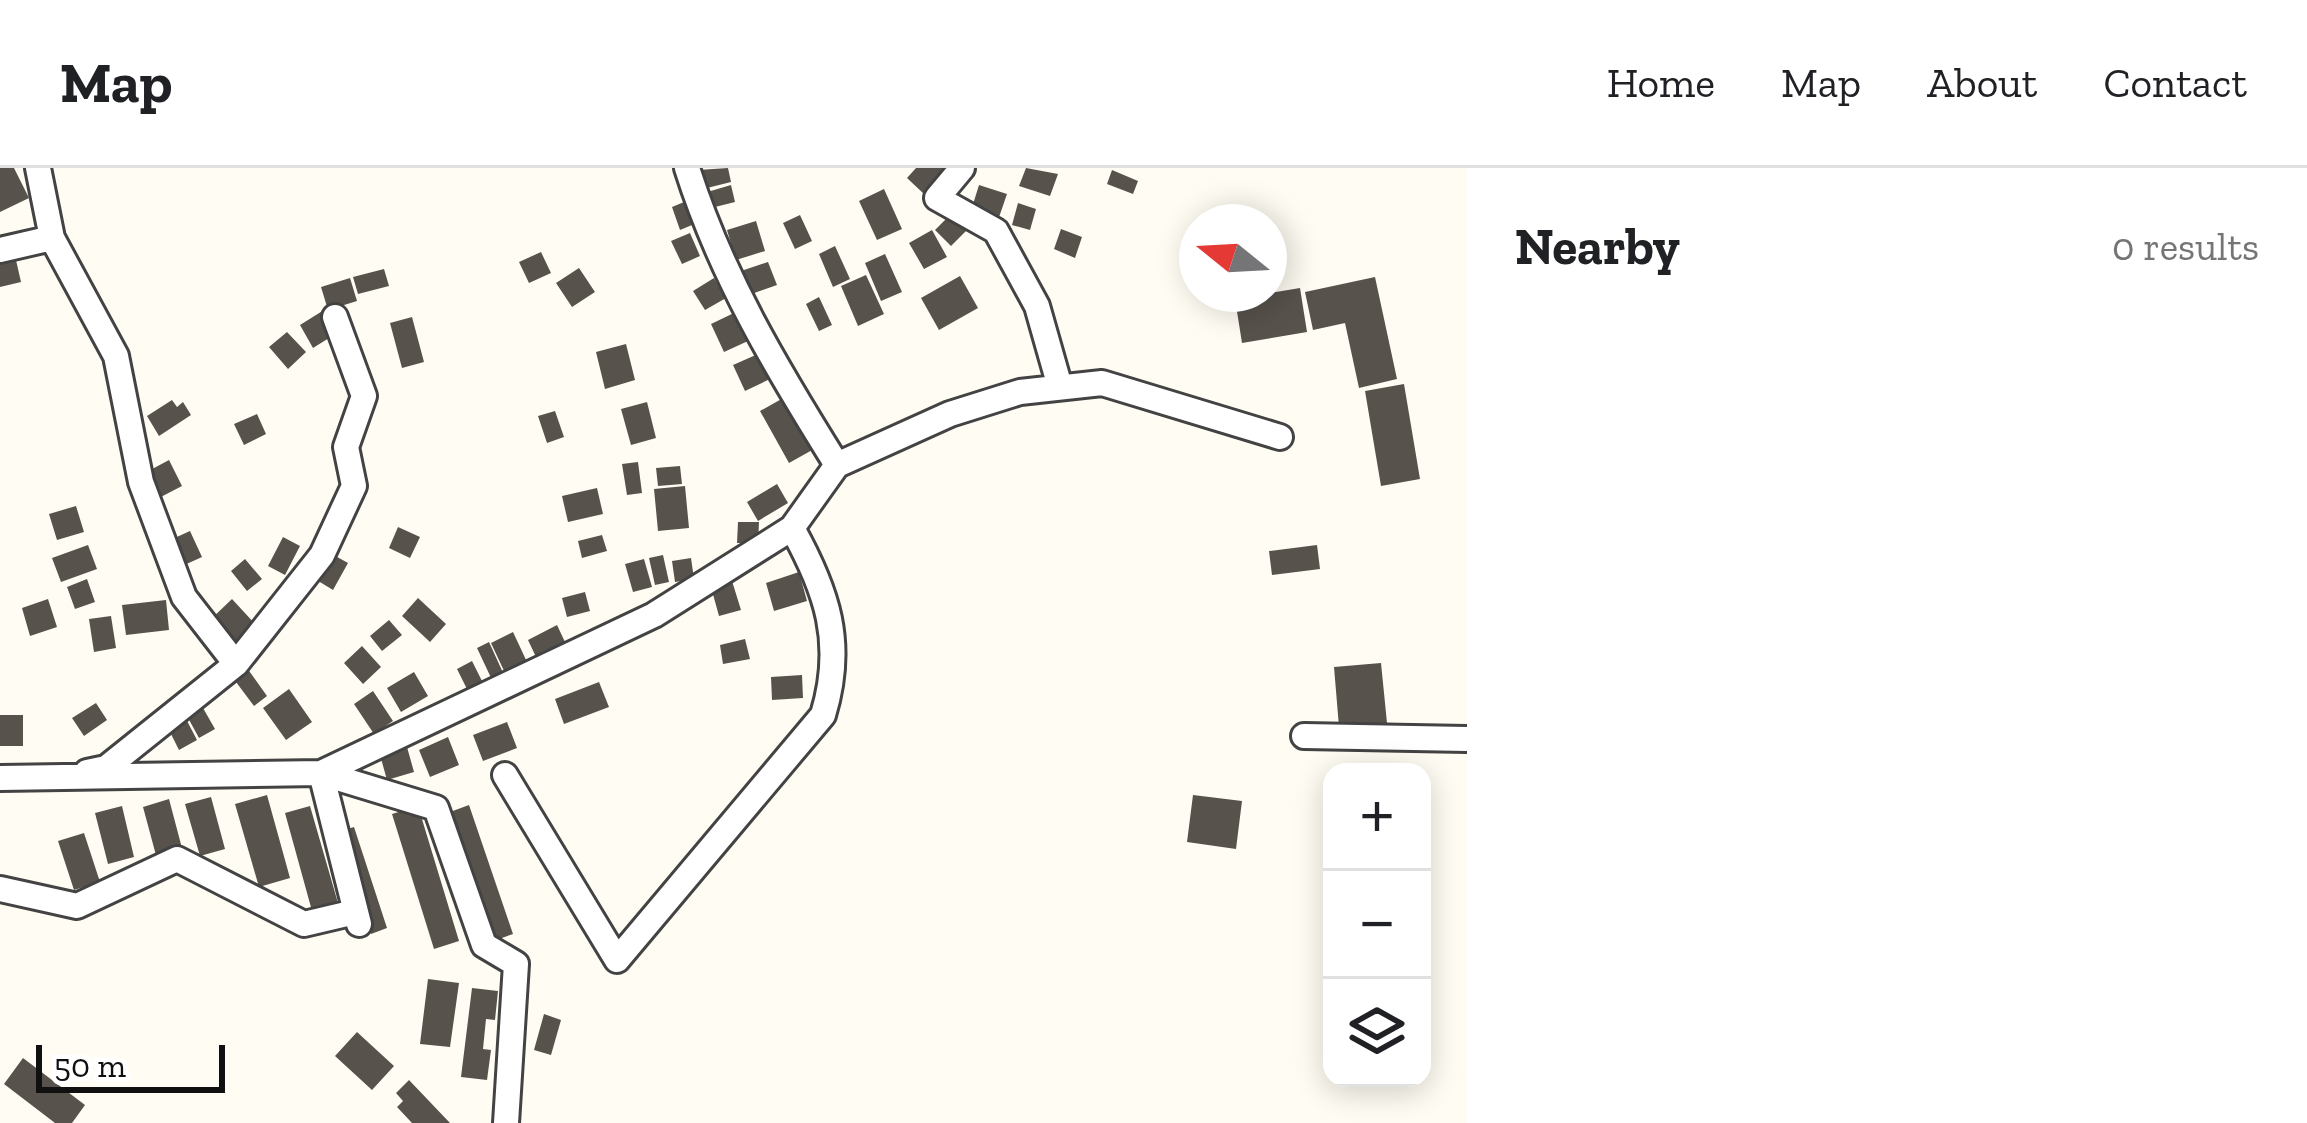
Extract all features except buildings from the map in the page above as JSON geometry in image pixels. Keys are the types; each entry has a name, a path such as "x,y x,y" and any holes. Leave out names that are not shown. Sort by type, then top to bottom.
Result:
{"street":[{"path":"38,168 52,238 116,356 141,482 184,597 236,664"},
{"path":"688,168 707,231 765,350 837,465"},
{"path":"962,168 937,198 996,231 1037,306 1060,388"},
{"path":"0,250 52,238"},
{"path":"67,777 106,768 236,664 322,555 354,486 346,447 364,396 335,317"},
{"path":"321,773 654,615 792,528 837,465 950,414 1020,392 1102,382 1280,437"},
{"path":"506,775 617,960 823,715 835,644 822,587 792,528"},
{"path":"1304,736 1467,739"},
{"path":"0,890 76,906 177,859 304,924 357,918 321,773"},
{"path":"0,778 321,773 436,808 484,945 517,964 506,1123"}]}
